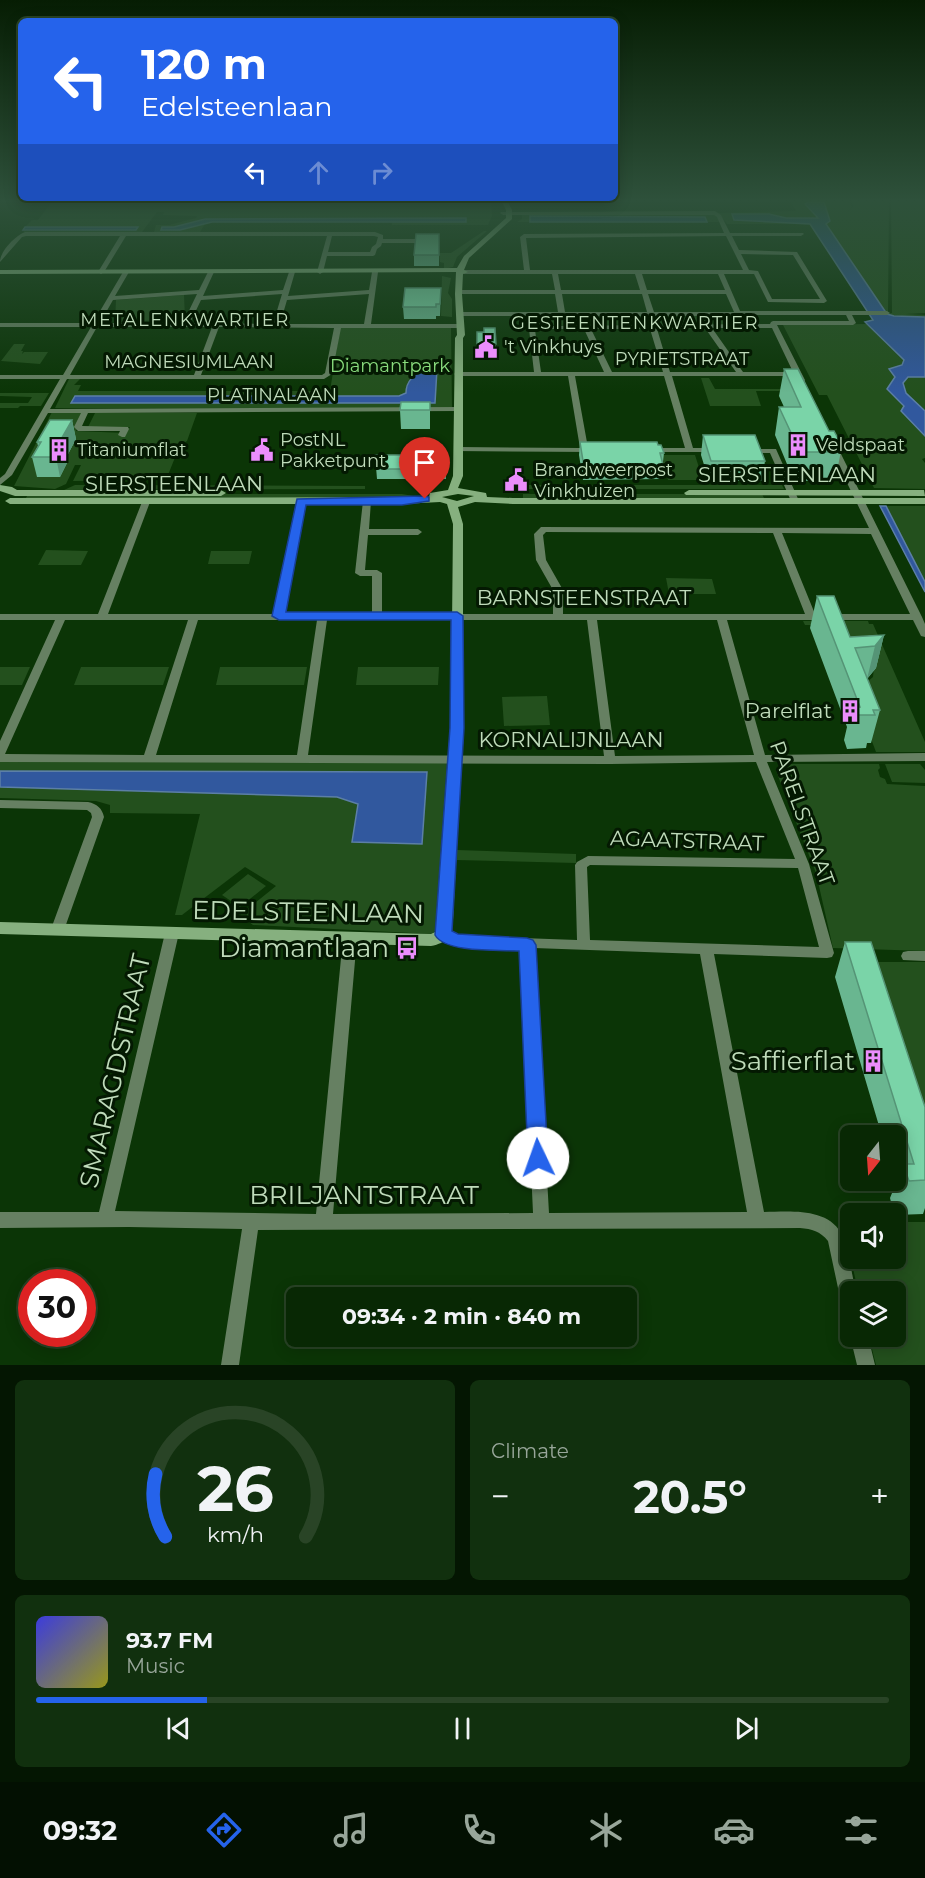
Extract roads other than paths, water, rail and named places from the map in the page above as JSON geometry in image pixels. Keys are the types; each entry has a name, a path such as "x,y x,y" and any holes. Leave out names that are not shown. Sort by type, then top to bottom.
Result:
{"street":[{"path":"101,272 105,266"},
{"path":"320,272 322,266"},
{"path":"443,935 456,759 458,374 461,316 459,314 460,289 457,279 462,266"},
{"path":"526,266 527,272"},
{"path":"744,266 747,272"},
{"path":"0,272 756,272 770,301 824,301 803,266"},
{"path":"8,500 1,486 126,272"},
{"path":"186,326 211,272"},
{"path":"276,326 292,272"},
{"path":"367,326 375,272"},
{"path":"555,272 562,314"},
{"path":"638,272 651,314"},
{"path":"720,272 744,326"},
{"path":"460,289 559,292 729,292"},
{"path":"110,298 372,292"},
{"path":"774,312 777,324 853,323 848,313"},
{"path":"459,314 887,313"},
{"path":"0,325 459,326"},
{"path":"197,377 216,326"},
{"name":"MAGNESIUMLAAN","path":"0,377 324,377 328,374 338,326"},
{"path":"538,374 532,329 542,326 774,326 803,384"},
{"path":"586,326 609,374"},
{"path":"653,326 690,450"},
{"path":"707,326 741,374"},
{"name":"PYRIETSTRAAT","path":"458,374 798,374"},
{"path":"572,374 584,450"},
{"name":"PLATINALAAN","path":"46,411 458,409"},
{"path":"86,410 78,427 81,429 125,429 122,435"},
{"path":"829,437 925,634"},
{"path":"458,449 596,450"},
{"path":"643,450 726,450"},
{"path":"738,450 773,450 793,497"},
{"name":"SIERSTEENLAAN","path":"8,500 857,497 925,493"},
{"name":"SIERSTEENLAAN","path":"8,500 367,501 458,497"},
{"name":"SIERSTEENLAAN","path":"857,497 925,501"},
{"path":"279,616 301,501"},
{"path":"367,501 360,573 377,573 377,616"},
{"path":"102,616 147,502"},
{"path":"558,616 558,590 541,560 538,534 540,531 874,531"},
{"path":"777,531 812,616"},
{"path":"363,532 418,532"},
{"path":"149,758 194,616"},
{"name":"BARNSTEENSTRAAT","path":"0,617 916,617"},
{"path":"0,753 61,617"},
{"path":"302,759 322,617"},
{"path":"592,617 610,760"},
{"name":"PARELSTRAAT","path":"721,617 760,758 803,864 827,953"},
{"name":"KORNALIJNLAAN","path":"0,758 610,760 925,758"},
{"path":"0,804 88,806 97,812 98,817 58,929"},
{"name":"AGAATSTRAAT","path":"584,946 581,866 588,860 803,864"},
{"name":"EDELSTEENLAAN","path":"0,928 431,940 443,935 456,941 527,945 827,953"},
{"name":"SMARAGDSTRAAT","path":"105,1219 172,933"},
{"path":"324,1220 350,938"},
{"path":"527,945 541,1221"},
{"path":"706,949 757,1220"},
{"path":"908,956 925,956"},
{"name":"BRILJANTSTRAAT","path":"0,1220 105,1219 251,1222 757,1220 815,1222 831,1230 844,1281"},
{"path":"230,1365 251,1222"},
{"path":"862,1347 866,1365"}],"water":[{"path":"837,266 854,266 887,314 925,317 925,377 908,377 903,383 906,393 925,411 925,436 901,411 904,406 887,389 895,377 889,369 902,365 904,360 865,322 873,320"},
{"path":"426,369 437,369 435,403 71,403 75,396 399,396 406,393 412,378"},
{"path":"880,506 886,506 925,582 925,592"},
{"path":"0,771 427,772 422,844 352,842 358,804 337,797 0,787"}],"place":[{"name":"'t Vinkhuys","path":"486,347"},
{"name":"Veldspaat","path":"798,445"},
{"name":"Titaniumflat","path":"59,450"},
{"name":"PostNL Pakketpunt","path":"262,450"},
{"name":"Brandweerpost Vinkhuizen","path":"516,480"},
{"name":"Parelflat","path":"850,711"},
{"name":"Diamantlaan","path":"407,948"},
{"name":"Saffierflat","path":"873,1061"}],"district":[{"name":"METALENKWARTIER","path":"185,320"},
{"name":"GESTEENTENKWARTIER","path":"635,323"}],"park label":[{"name":"Diamantpark","path":"390,366"}]}
